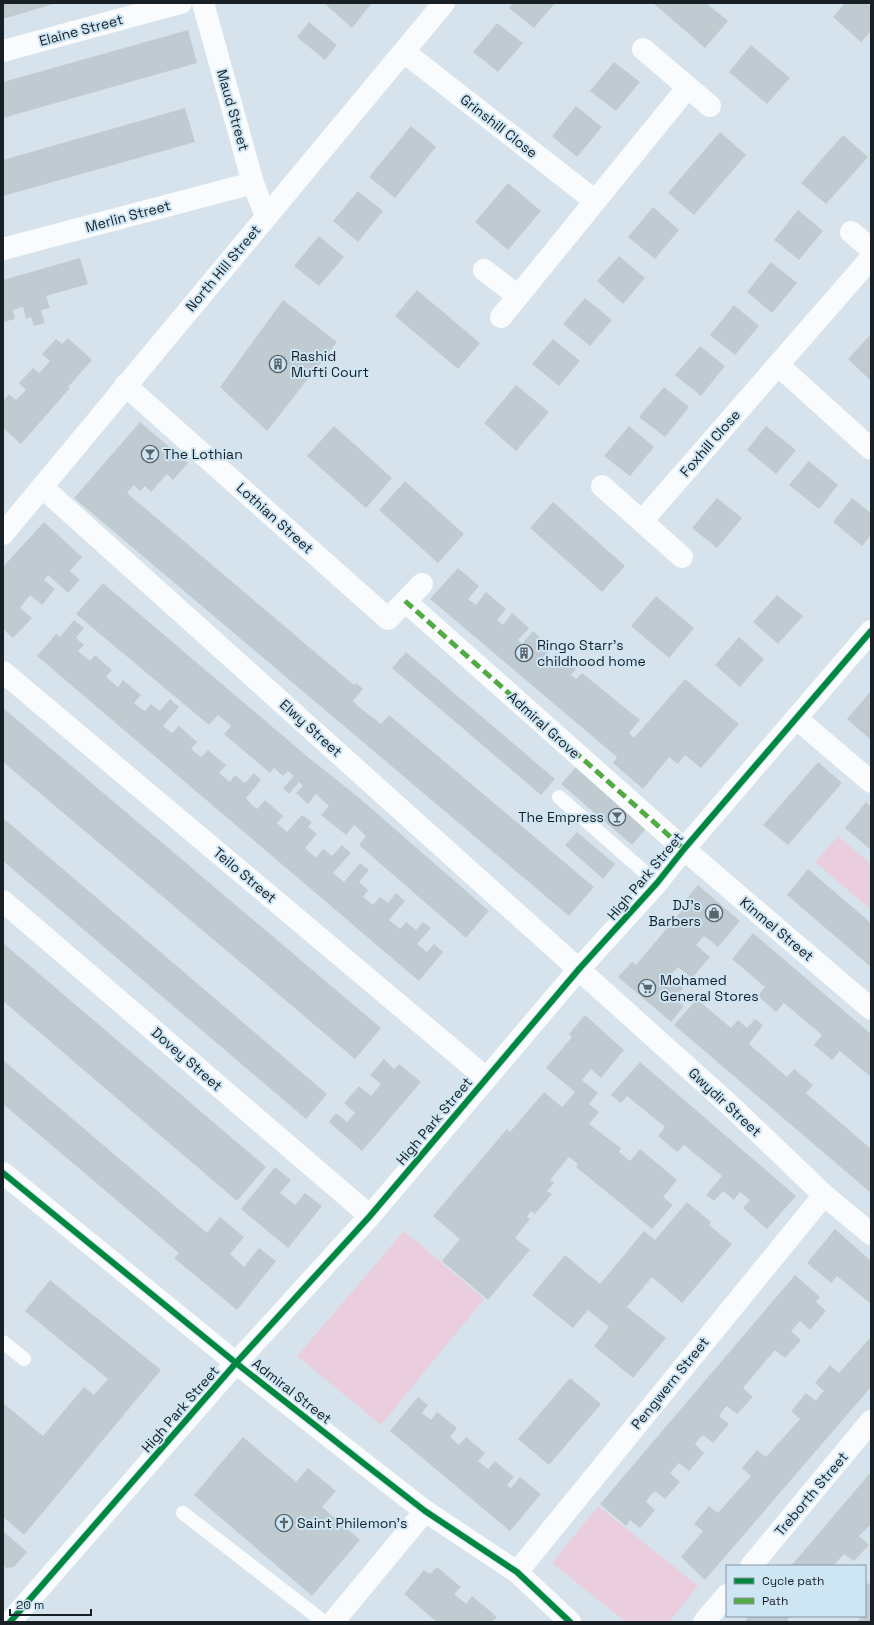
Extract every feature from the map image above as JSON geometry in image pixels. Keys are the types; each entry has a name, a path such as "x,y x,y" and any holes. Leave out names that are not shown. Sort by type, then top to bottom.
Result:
{"street":[{"name":"Elaine Street","path":"3,51 181,3"},
{"name":"Maud Street","path":"203,3 253,183 266,216"},
{"name":"North Hill Street","path":"3,534 444,3"},
{"path":"643,49 710,106"},
{"name":"Grinshill Close","path":"404,52 594,200"},
{"path":"501,317 594,200 688,87"},
{"name":"Merlin Street","path":"3,248 253,183"},
{"path":"851,232 871,249"},
{"name":"Foxhill Close","path":"642,521 871,258"},
{"path":"484,270 518,296"},
{"path":"778,365 871,449"},
{"name":"Lothian Street","path":"126,385 388,619 422,584"},
{"path":"602,486 682,557"},
{"name":"Elwy Street","path":"42,487 580,969"},
{"name":"Admiral Grove","path":"406,601 684,849"},
{"name":"High Park Street","path":"10,1622 236,1363 370,1216 486,1078 657,883 684,849 871,631"},
{"name":"Teilo Street","path":"3,672 486,1078"},
{"path":"796,718 871,782"},
{"name":"Kinmel Street","path":"684,849 871,1009"},
{"name":"Dovey Street","path":"3,901 370,1216"},
{"name":"Gwydir Street","path":"580,969 733,1108 824,1194 871,1234"},
{"name":"Admiral Street","path":"3,1172 236,1363 425,1510 517,1572 570,1622"},
{"name":"Pengwern Street","path":"517,1572 824,1194"},
{"name":"Treborth Street","path":"752,1565 871,1421"},
{"path":"333,1622 425,1510"},
{"path":"704,1622 726,1596"}],"lane":[{"path":"559,797 657,883"},
{"path":"3,1342 24,1359"},
{"path":"183,1513 324,1622"}],"shaded area":[{"path":"838,836 871,864 871,910 815,862"},
{"path":"404,1231 484,1299 381,1425 297,1356"},
{"path":"598,1506 698,1586 669,1622 626,1622 552,1563"}],"building":[{"path":"3,3 57,3 3,19"},
{"path":"324,3 372,3 352,28"},
{"path":"513,3 555,3 534,28 509,8"},
{"path":"653,3 706,3 728,21 705,48"},
{"path":"845,3 867,3 871,7 871,31 861,42 833,17"},
{"path":"309,22 337,45 325,60 297,37"},
{"path":"497,23 523,43 498,72 473,52"},
{"path":"188,30 197,63 3,118 3,82"},
{"path":"751,45 790,78 767,104 729,72"},
{"path":"614,62 640,82 616,111 590,91"},
{"path":"576,106 602,127 577,157 552,136"},
{"path":"185,108 195,142 3,196 3,160"},
{"path":"411,126 436,147 395,198 369,177"},
{"path":"720,132 746,155 694,215 668,193"},
{"path":"843,135 868,157 826,204 801,183"},
{"path":"508,183 541,211 508,250 475,222"},
{"path":"358,191 383,211 358,242 333,221"},
{"path":"653,207 679,230 655,259 628,237"},
{"path":"798,210 823,231 799,260 774,240"},
{"path":"319,236 344,257 319,286 294,266"},
{"path":"619,256 645,278 623,304 597,281"},
{"path":"80,258 88,284 46,296 50,308 41,310 45,323 34,326 31,317 26,319 23,307 13,310 15,319 3,322 3,280"},
{"path":"771,262 797,283 772,313 747,292"},
{"path":"417,290 480,343 458,369 395,316"},
{"path":"585,298 612,320 590,346 563,324"},
{"name":"Rashid Mufti Court","path":"283,300 337,342 267,431 220,387"},
{"path":"734,305 759,326 735,355 710,335"},
{"path":"871,334 871,381 848,359"},
{"path":"68,338 92,360 68,387 70,388 21,444 3,428 3,401 9,394 16,400 26,390 19,383 33,368 39,373 50,361 42,354 56,339 62,344"},
{"path":"553,339 580,361 559,386 532,364"},
{"path":"700,346 725,366 701,396 675,375"},
{"path":"516,385 549,412 516,451 484,423"},
{"path":"664,387 689,407 665,437 639,417"},
{"path":"140,422 188,463 173,480 167,474 151,492 145,486 140,491 134,485 127,493 354,685 356,683 363,689 353,701 359,707 381,724 389,715 594,887 569,916 74,498"},
{"path":"334,426 392,478 366,508 307,456"},
{"path":"629,426 654,447 630,476 604,456"},
{"path":"766,426 796,450 776,474 747,450"},
{"path":"809,461 838,485 819,509 789,485"},
{"path":"405,481 464,534 438,563 379,510"},
{"path":"717,498 742,518 717,548 692,528"},
{"path":"852,498 871,513 871,535 862,546 833,522"},
{"path":"553,502 625,566 602,592 530,528"},
{"path":"44,522 82,557 70,571 80,580 68,593 48,575 44,580 55,589 42,605 30,595 20,608 32,618 13,638 3,629 3,567"},
{"path":"458,568 479,586 468,599 476,605 486,592 506,609 497,620 503,625 512,613 529,628 518,640 522,644 533,631 551,648 541,660 549,667 559,655 576,669 571,675 576,679 582,673 640,720 629,733 634,738 685,679 739,724 701,768 685,755 678,764 669,757 643,789 613,763 617,757 430,599"},
{"path":"103,583 309,758 357,796 489,911 466,938 359,845 366,836 354,825 346,835 321,815 329,806 316,794 308,804 296,793 303,786 299,782 289,794 283,788 294,776 288,771 283,776 274,768 270,773 224,734 231,726 218,715 209,725 76,614"},
{"path":"777,595 803,616 778,644 753,622"},
{"path":"656,596 694,628 669,658 631,626"},
{"path":"74,620 84,628 76,638 84,645 78,651 90,661 95,655 112,670 106,677 118,687 123,680 141,695 134,703 145,711 151,704 160,711 170,699 179,707 163,726 172,733 179,726 197,742 191,749 201,757 208,750 226,765 219,773 230,782 235,775 245,783 254,773 261,780 246,798 252,805 257,809 265,800 283,816 277,823 287,832 302,815 312,822 308,827 317,834 305,848 316,858 323,849 332,856 342,845 351,853 333,873 344,882 360,863 369,870 359,882 368,890 363,897 373,905 380,897 388,903 396,893 405,901 389,920 400,929 406,922 416,930 423,922 431,928 417,944 427,952 434,944 443,952 419,981 37,656 56,634 60,637"},
{"path":"739,637 764,659 740,687 715,665"},
{"path":"406,652 555,779 541,795 392,668"},
{"path":"871,691 871,740 847,719"},
{"path":"3,708 381,1028 355,1059 3,762"},
{"path":"818,762 842,783 788,845 763,825"},
{"path":"577,766 648,826 632,845 561,784"},
{"path":"866,802 871,807 871,850 845,828"},
{"path":"3,818 327,1094 306,1119 3,861"},
{"path":"577,832 615,864 603,879 565,845"},
{"path":"808,869 871,923 871,967 787,895"},
{"path":"698,885 740,921 718,947 704,936 696,945 710,957 692,978 678,967 669,977 683,988 675,998 684,1006 671,1022 618,977 632,962 636,965 687,904 684,902"},
{"path":"753,933 871,1034 871,1077 840,1051 832,1060 814,1045 822,1035 784,1003 776,1012 758,996 765,987 732,959"},
{"path":"3,943 266,1167 237,1201 3,1001"},
{"path":"697,999 731,1028 738,1020 747,1028 755,1019 763,1025 749,1044 787,1077 794,1069 813,1085 806,1093 871,1149 871,1193 674,1025"},
{"path":"585,1015 624,1050 601,1078 591,1069 582,1080 598,1093 589,1104 599,1112 589,1124 621,1148 619,1152 630,1161 640,1149 677,1180 663,1197 673,1205 652,1229 576,1167 578,1164 569,1157 550,1180 554,1183 547,1191 552,1194 535,1214 531,1211 527,1217 530,1219 515,1238 530,1250 488,1300 442,1261 460,1239 433,1216 507,1129 510,1132 544,1092 562,1107 575,1092 546,1068 572,1037 569,1034"},
{"path":"384,1059 394,1069 399,1064 421,1082 362,1151 329,1122 336,1113 347,1122 355,1113 344,1103 359,1086 371,1096 381,1084 370,1075"},
{"path":"3,1060 207,1233 220,1217 244,1237 230,1254 244,1267 259,1248 276,1261 237,1310 174,1258 179,1253 3,1104"},
{"path":"640,1062 796,1196 767,1229 743,1208 750,1200 740,1192 734,1200 723,1191 714,1201 706,1195 722,1176 684,1145 677,1152 658,1136 665,1127 627,1096 621,1103 611,1095"},
{"path":"275,1167 291,1180 280,1193 295,1205 305,1193 322,1206 288,1248 241,1209"},
{"path":"687,1202 711,1222 709,1225 732,1244 682,1303 652,1277 627,1307 666,1338 633,1378 594,1346 609,1327 588,1310 573,1328 532,1295 565,1255 600,1284 644,1231 655,1240"},
{"path":"835,1229 871,1261 871,1304 837,1276 831,1283 807,1263"},
{"path":"795,1275 820,1297 816,1302 826,1311 810,1330 800,1321 791,1331 801,1340 785,1358 775,1350 743,1388 753,1397 737,1414 727,1406 723,1410 719,1416 729,1424 713,1443 703,1435 699,1439 695,1444 704,1453 689,1471 679,1463 670,1473 680,1482 665,1499 655,1491 650,1496 646,1502 655,1510 640,1528 630,1520 626,1526 600,1504"},
{"path":"50,1280 161,1370 24,1535 3,1517 3,1403 43,1436 84,1387 94,1395 108,1379 25,1311"},
{"path":"869,1339 871,1341 871,1387 705,1580 681,1557 703,1531 694,1524 709,1506 718,1513 751,1476 742,1468 757,1450 766,1457 800,1419 791,1411 806,1393 816,1401 824,1391 815,1383 830,1365 839,1373"},
{"path":"570,1378 601,1404 549,1465 518,1439"},
{"path":"418,1397 428,1405 422,1413 431,1420 437,1412 457,1428 450,1437 459,1445 466,1437 485,1453 478,1461 488,1469 495,1461 514,1477 507,1485 511,1488 520,1477 541,1494 510,1531 390,1431"},
{"name":"Saint Philemon's","path":"243,1437 296,1482 308,1468 336,1491 322,1507 360,1540 312,1596 194,1495"},
{"path":"871,1472 871,1527 869,1526 859,1536 869,1545 854,1561 844,1554 835,1564 836,1565 792,1565"},
{"path":"3,1531 27,1552 14,1567 6,1568 3,1565"},
{"path":"437,1567 461,1587 454,1594 466,1604 472,1596 497,1617 492,1622 437,1622 404,1594 424,1570 430,1574"},
{"path":"866,1582 871,1586 871,1622 857,1622 861,1617 866,1617"},
{"path":"748,1617 790,1617 787,1620 790,1622 744,1622"}],"marked path":[{"path":"405,601 684,849"}],"cycle path":[{"path":"10,1622 236,1363 370,1216 579,969 657,883 684,849 871,631"},
{"path":"3,1173 236,1363 367,1466 425,1511 517,1572 570,1622"}],"place":[{"name":"Rashid Mufti Court","path":"278,364"},
{"name":"The Lothian","path":"150,454"},
{"name":"Ringo Starr's childhood home","path":"524,653"},
{"name":"The Empress","path":"617,817"},
{"name":"DJ's Barbers","path":"714,913"},
{"name":"Mohamed General Stores","path":"647,988"},
{"name":"Saint Philemon's","path":"284,1523"}]}
